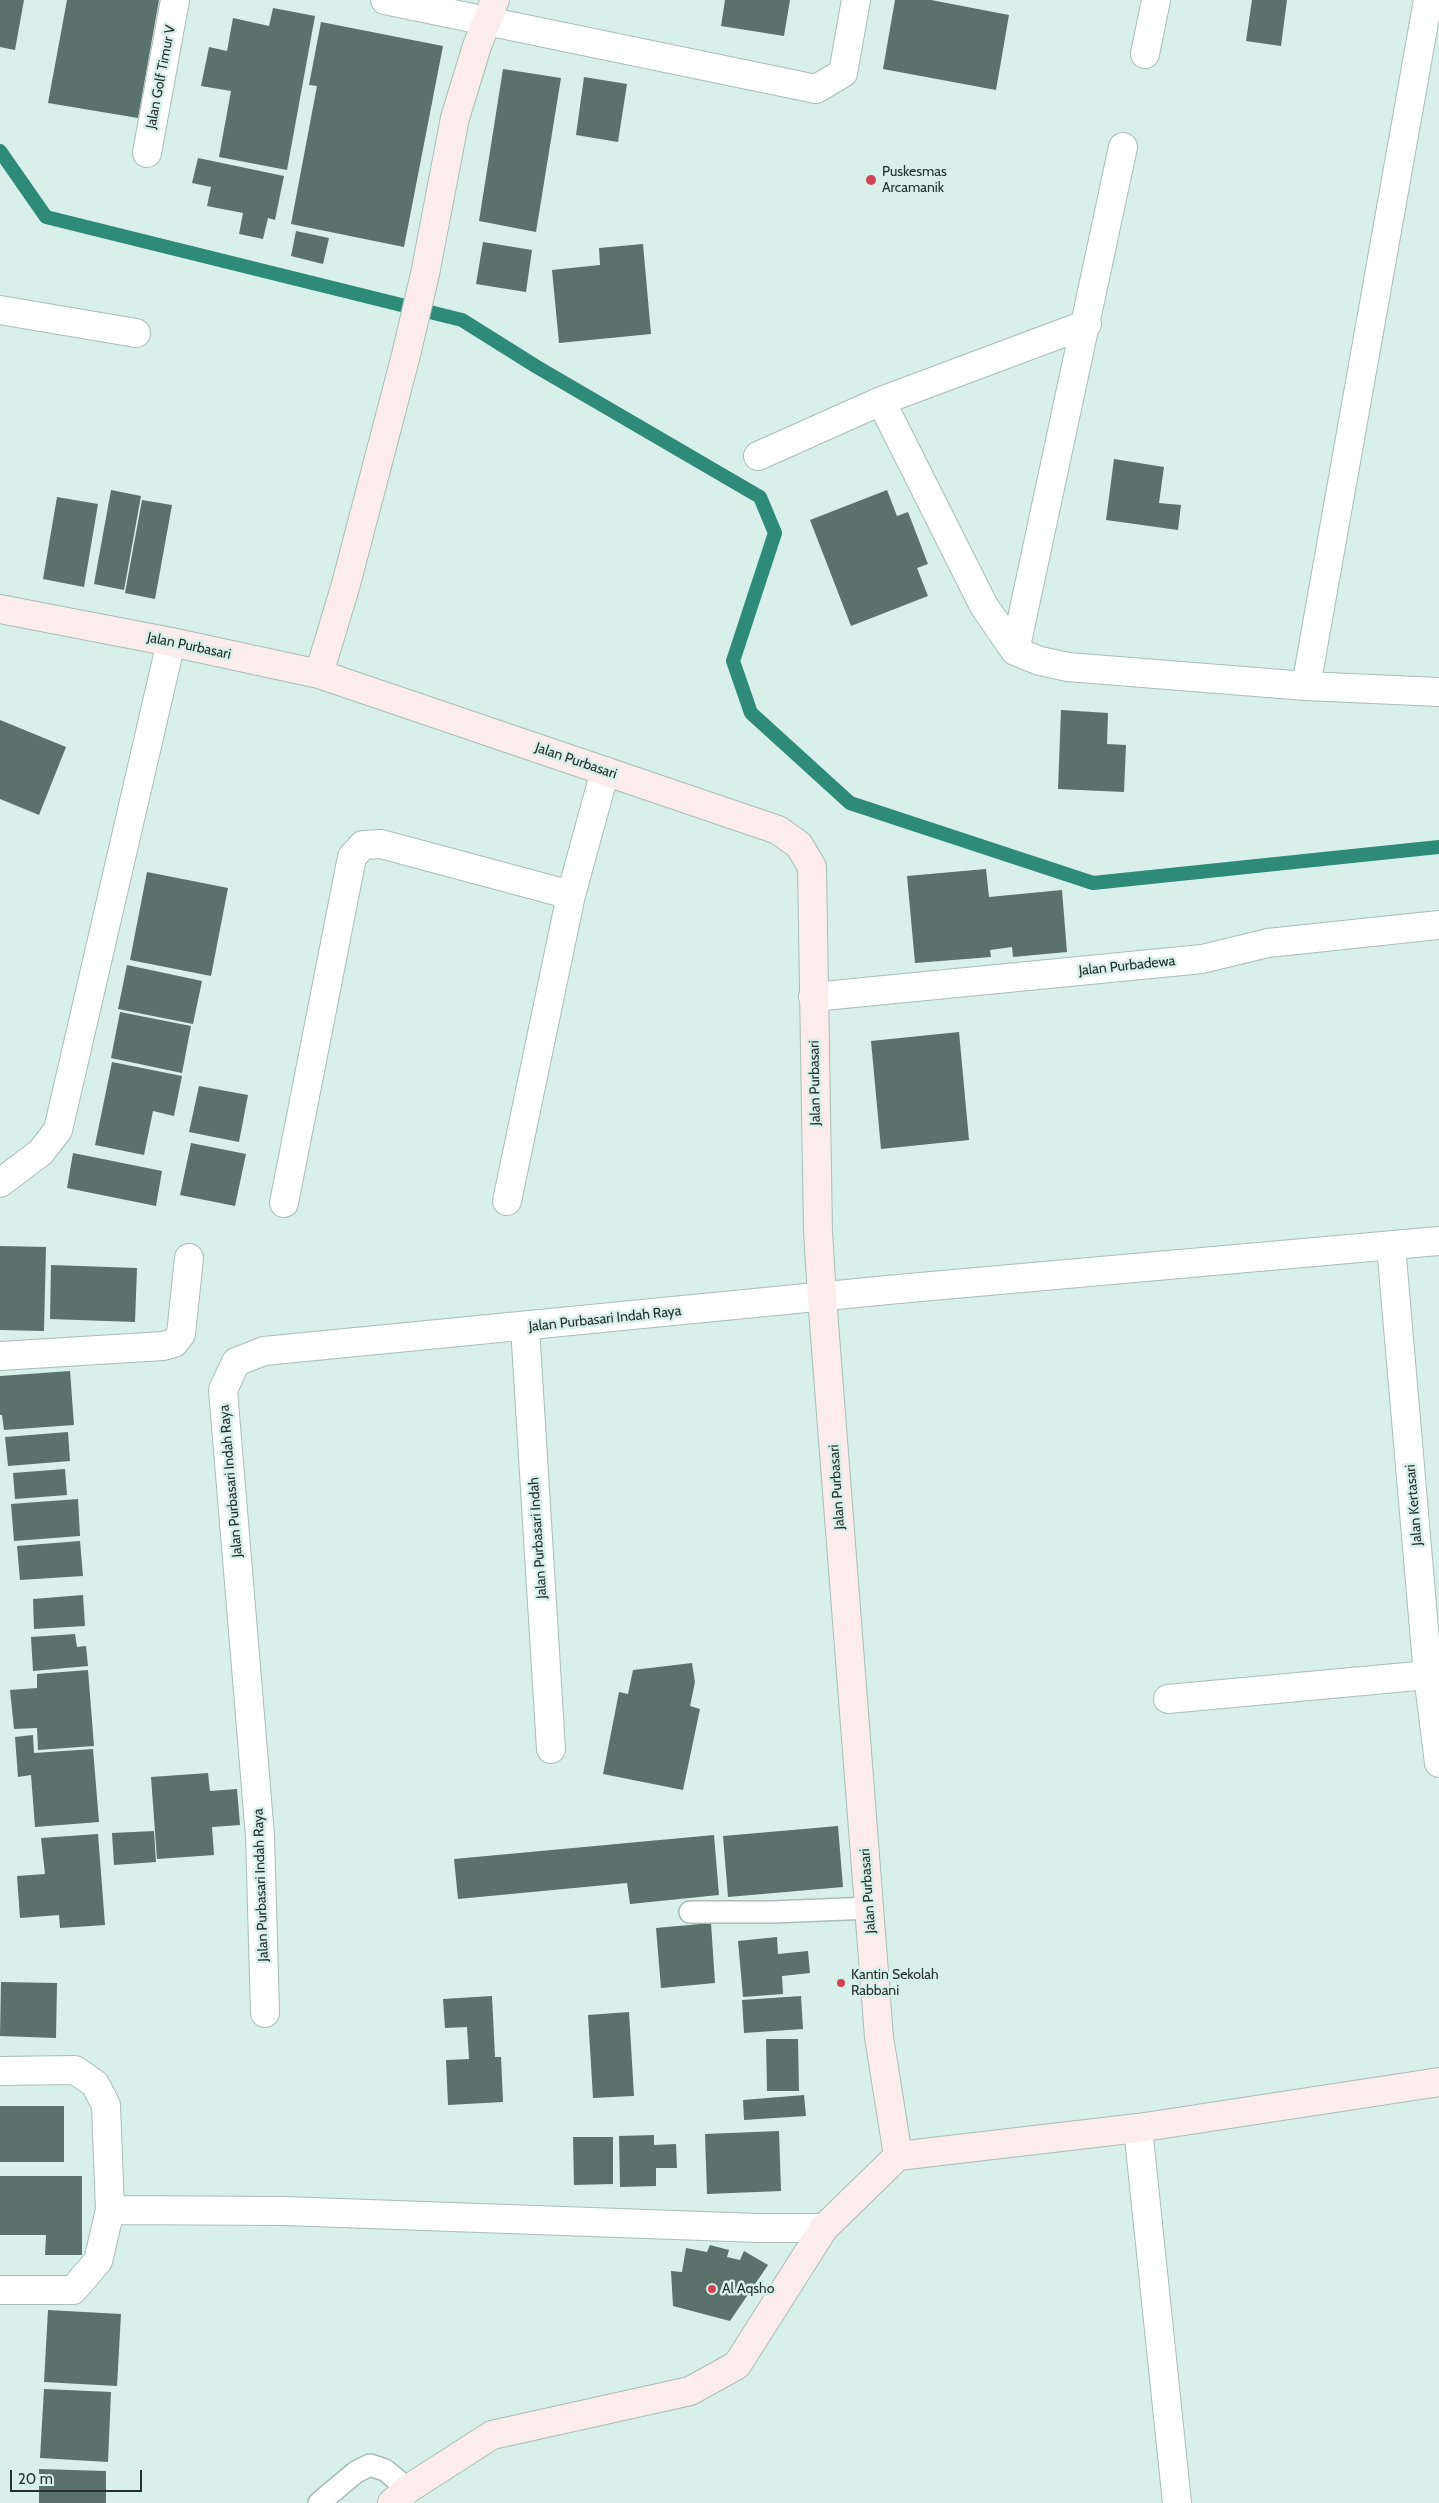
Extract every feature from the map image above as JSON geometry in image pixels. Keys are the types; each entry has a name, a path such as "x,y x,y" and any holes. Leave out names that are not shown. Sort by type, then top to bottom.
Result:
{"street":[{"name":"Jalan Golf Timur V","path":"146,153 175,0"},
{"path":"385,0 492,11 816,89 843,73 856,0"},
{"path":"1145,54 1156,0"},
{"path":"1306,686 1428,0"},
{"path":"319,674 346,584 406,355 425,274 455,118 477,46 492,11"},
{"path":"1015,651 1124,147"},
{"path":"0,310 136,333"},
{"path":"758,456 880,401 1087,324"},
{"path":"880,401 984,606 1015,651 1040,661 1068,667 1306,686 1439,692"},
{"name":"Jalan Purbasari","path":"0,609 171,642 319,674 778,830 799,845 812,868 818,1232 822,1297 879,2038 898,2156"},
{"path":"0,1183 41,1152 58,1130 171,642"},
{"path":"507,1200 571,895 605,771"},
{"path":"284,1203 352,857 363,845 381,844 571,895"},
{"name":"Jalan Purbadewa","path":"813,997 1202,959 1268,943 1439,925"},
{"name":"Jalan Purbasari Indah Raya","path":"265,2013 260,1836 224,1390 236,1362 264,1351 822,1297 1439,1241"},
{"name":"Jalan Kertasari","path":"1392,1246 1428,1675 1439,1763"},
{"path":"0,1356 163,1346 174,1343 181,1334 189,1258"},
{"name":"Jalan Purbasari Indah","path":"525,1327 551,1749"},
{"path":"1168,1699 1428,1675"},
{"path":"0,2070 76,2070 95,2084 106,2106 110,2210 98,2261 73,2290 0,2290"},
{"path":"400,2496 492,2435 690,2391 737,2365 824,2228 898,2156 1138,2128 1439,2082"},
{"path":"1138,2128 1177,2503"},
{"path":"110,2210 286,2211 758,2228 824,2228"}],"lane":[{"path":"690,1912 774,1912 870,1908"},
{"path":"318,2503 356,2472 370,2465 385,2470 400,2496"}],"building":[{"path":"0,0 24,0 15,50 0,47"},
{"path":"67,0 159,0 138,118 48,103"},
{"path":"725,0 790,0 784,36 721,26"},
{"path":"895,0 931,0 1009,15 996,90 883,69"},
{"path":"1252,0 1287,0 1281,46 1246,41"},
{"path":"273,8 315,16 287,170 219,157 231,91 201,86 209,47 227,51 233,18 269,26"},
{"path":"321,22 443,46 404,247 291,224 317,86 309,85"},
{"path":"503,69 561,78 536,232 479,221"},
{"path":"584,77 627,84 618,142 576,135"},
{"path":"198,158 284,176 275,220 268,218 263,239 239,234 243,213 207,206 211,187 192,183"},
{"path":"296,231 329,238 323,264 291,256"},
{"path":"483,242 532,250 526,292 476,284"},
{"path":"643,244 651,334 559,343 552,270 600,265 599,248"},
{"path":"1114,459 1164,467 1159,503 1181,505 1178,530 1106,520"},
{"path":"111,490 141,496 124,590 94,584"},
{"path":"887,490 897,516 908,512 928,564 917,568 928,596 851,626 810,520"},
{"path":"57,497 98,504 84,587 43,579"},
{"path":"142,500 172,505 155,599 125,593"},
{"path":"1061,710 1108,713 1107,744 1126,745 1124,792 1058,789"},
{"path":"0,720 66,747 39,815 0,799"},
{"path":"986,869 989,897 1062,890 1067,952 1013,957 1012,947 990,950 991,957 915,963 907,876"},
{"path":"147,872 228,888 211,976 130,960"},
{"path":"127,965 202,981 193,1024 118,1009"},
{"path":"120,1012 191,1026 182,1073 111,1058"},
{"path":"959,1032 969,1140 881,1149 871,1041"},
{"path":"112,1062 182,1076 174,1116 153,1111 144,1155 95,1145"},
{"path":"199,1086 248,1095 239,1142 189,1132"},
{"path":"191,1143 246,1154 235,1206 180,1195"},
{"path":"73,1153 162,1171 156,1206 67,1188"},
{"path":"0,1246 46,1247 44,1331 0,1330"},
{"path":"51,1265 137,1268 135,1322 50,1319"},
{"path":"70,1371 74,1425 4,1430 2,1415 0,1415 0,1376"},
{"path":"68,1432 70,1461 8,1466 5,1437"},
{"path":"65,1469 67,1495 15,1499 13,1473"},
{"path":"78,1499 80,1536 14,1541 11,1504"},
{"path":"80,1541 83,1576 20,1580 17,1546"},
{"path":"83,1595 85,1626 34,1629 33,1599"},
{"path":"75,1634 77,1647 86,1646 88,1666 33,1671 31,1637"},
{"path":"692,1663 695,1682 690,1706 700,1709 683,1790 603,1774 619,1692 628,1694 633,1670"},
{"path":"88,1670 94,1746 38,1750 37,1728 14,1729 10,1690 37,1688 37,1674"},
{"path":"33,1735 34,1753 93,1749 99,1822 35,1827 31,1775 18,1777 15,1737"},
{"path":"208,1773 210,1791 237,1789 240,1825 212,1827 214,1855 157,1859 151,1777"},
{"path":"838,1826 843,1887 728,1897 723,1836"},
{"path":"154,1831 156,1862 114,1865 112,1833"},
{"path":"98,1834 105,1925 60,1928 59,1915 20,1918 17,1876 45,1874 41,1838"},
{"path":"714,1835 719,1895 630,1904 627,1883 458,1899 454,1859"},
{"path":"711,1923 715,1983 661,1988 656,1928"},
{"path":"777,1937 778,1954 808,1951 810,1973 782,1976 783,1994 743,1997 738,1941"},
{"path":"1,1982 57,1983 56,2038 0,2036"},
{"path":"492,1996 495,2057 501,2057 503,2102 448,2105 446,2060 469,2059 467,2027 445,2028 443,1999"},
{"path":"801,1996 803,2029 744,2033 742,2000"},
{"path":"629,2012 634,2096 593,2098 588,2015"},
{"path":"766,2039 798,2039 799,2091 767,2091"},
{"path":"804,2095 806,2116 744,2120 743,2100"},
{"path":"0,2106 64,2106 64,2162 0,2162"},
{"path":"779,2131 781,2191 707,2194 705,2134"},
{"path":"654,2135 654,2145 676,2144 677,2168 656,2168 656,2186 620,2187 619,2136"},
{"path":"573,2137 613,2137 613,2184 574,2185"},
{"path":"0,2176 82,2176 82,2255 45,2255 46,2235 0,2235"},
{"name":"Al Aqsho","path":"710,2245 729,2250 727,2257 740,2260 744,2251 768,2265 730,2321 673,2306 671,2271 682,2272 686,2248 707,2252"},
{"path":"48,2310 121,2314 117,2386 44,2382"},
{"path":"44,2389 111,2392 108,2462 40,2458"},
{"path":"39,2469 106,2471 106,2503 39,2503"}],"waterway":[{"path":"0,151 46,217 462,320 537,367 760,497 775,533 733,661 751,713 850,803 1093,883 1439,847"}],"place":[{"name":"Puskesmas Arcamanik","path":"871,180"},
{"name":"Kantin Sekolah Rabbani","path":"841,1983"},
{"name":"Al Aqsho","path":"712,2289"}]}
